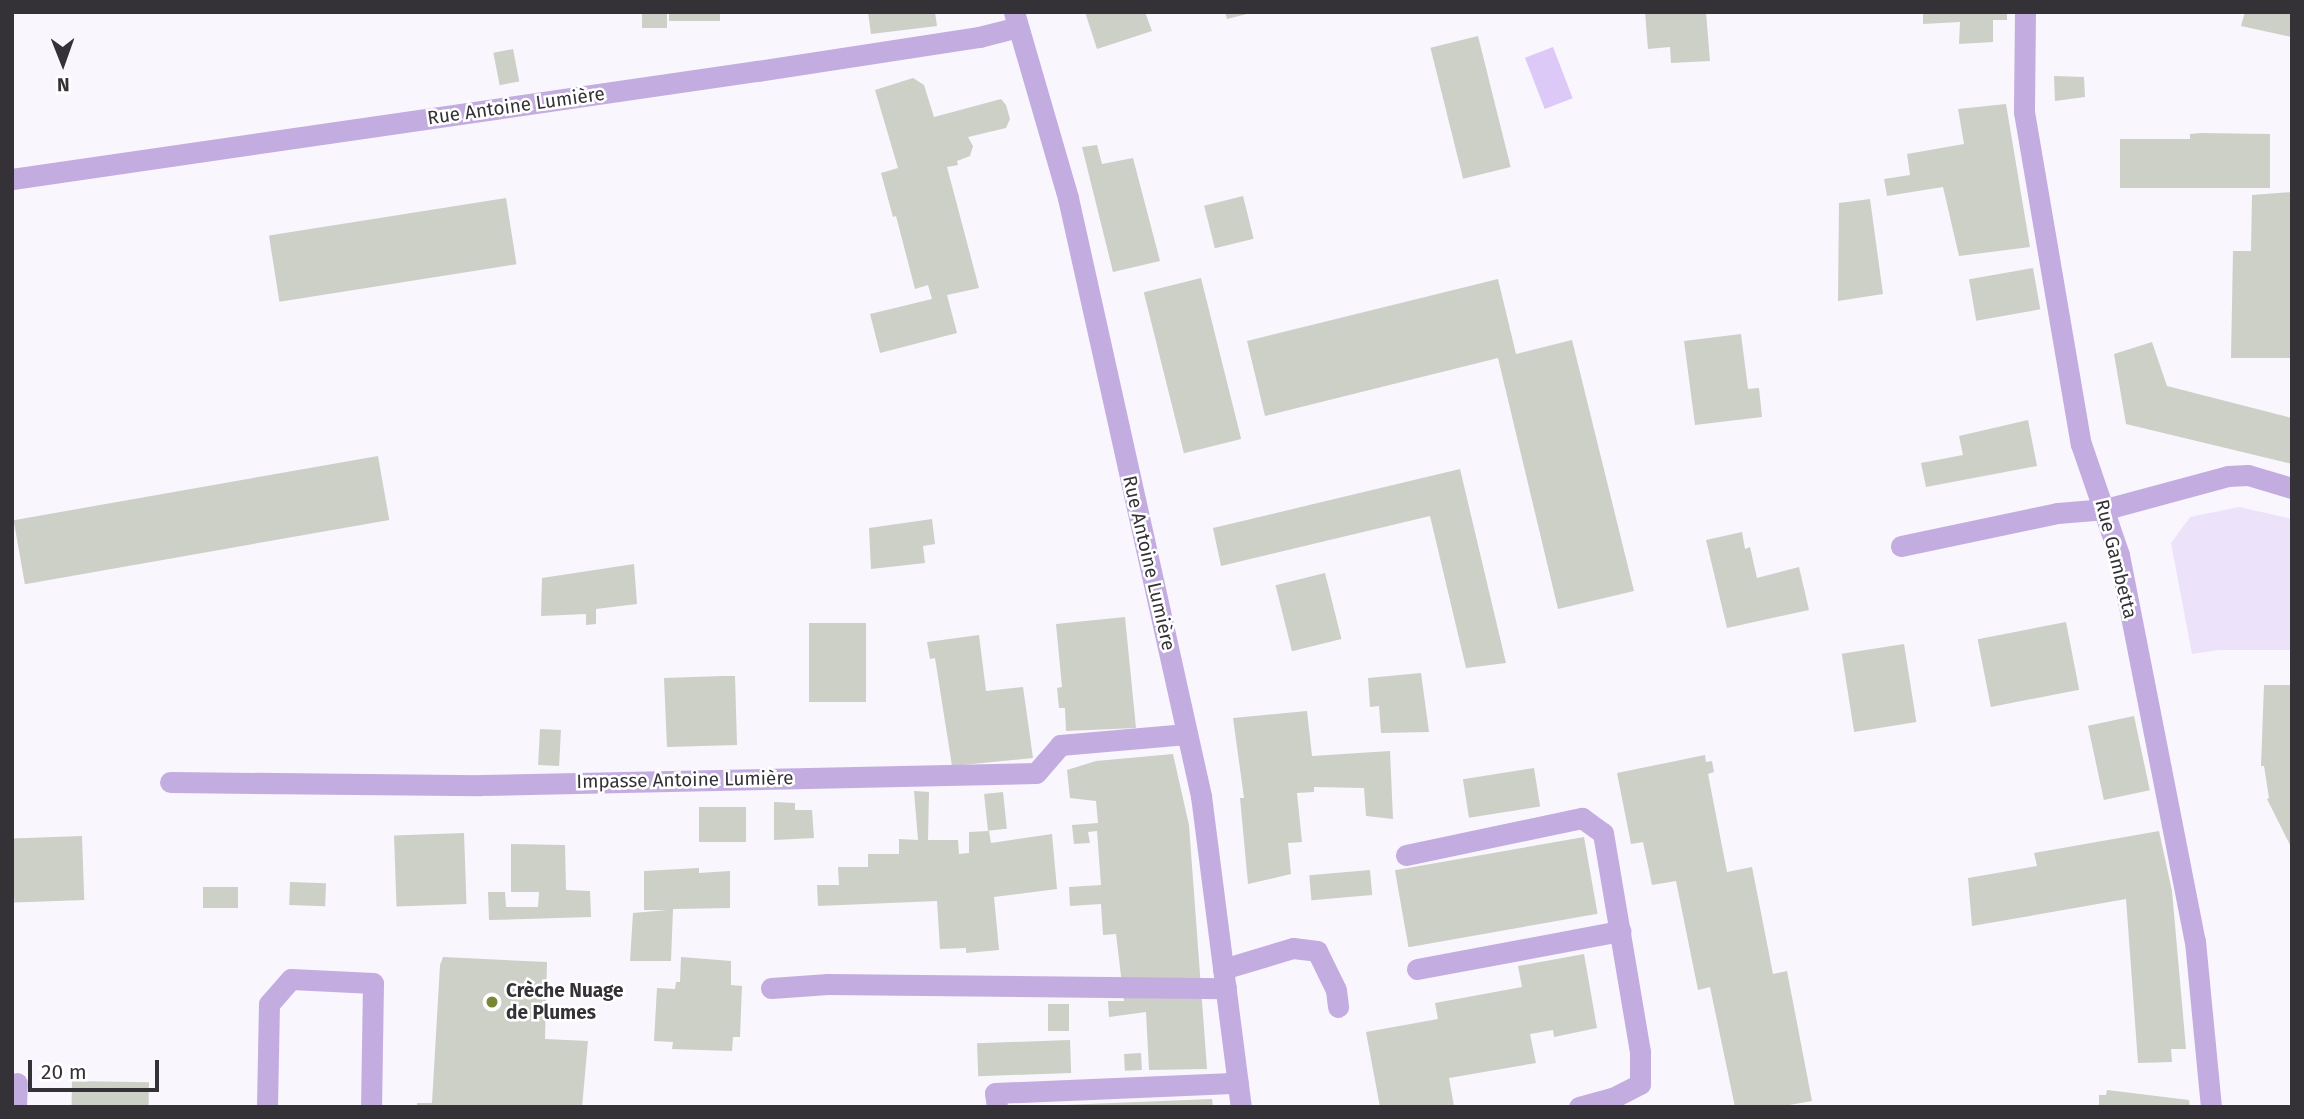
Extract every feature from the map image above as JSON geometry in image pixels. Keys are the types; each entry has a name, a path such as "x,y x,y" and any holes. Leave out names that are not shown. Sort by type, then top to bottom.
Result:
{"street":[{"name":"Rue Gambetta","path":"2025,12 2024,112 2081,444 2106,509 2119,555 2195,940 2211,1107"},
{"name":"Rue Antoine Lumière","path":"12,179 979,37 1016,20 1068,198 1201,796 1241,1107"},
{"path":"1901,546 2058,513 2106,509 2228,476 2248,475 2292,488"},
{"name":"Impasse Antoine Lumière","path":"170,782 481,785 1035,773 1060,745 1187,734"},
{"path":"1406,855 1582,818 1603,833 1640,1051 1640,1084 1612,1098 1579,1107"},
{"path":"1417,969 1620,931"},
{"path":"771,988 828,984 1224,978 1293,948 1318,951 1336,990 1338,1007"},
{"path":"267,1107 269,1004 291,979 373,983 370,1107"},
{"path":"16,1107 17,1083"},
{"path":"997,1107 995,1093 1238,1083"}],"shaded area":[{"path":"1553,47 1573,98 1545,109 1525,58"},
{"path":"2239,507 2292,519 2292,650 2219,650 2192,654 2171,543 2190,517"}],"building":[{"path":"642,12 667,12 667,28 642,28"},
{"path":"669,12 720,12 720,21 669,21"},
{"path":"868,12 935,12 937,26 871,34"},
{"path":"1085,12 1145,12 1152,31 1097,49"},
{"path":"1225,12 1251,12 1251,13 1227,19"},
{"path":"1645,12 1706,12 1710,61 1671,63 1670,47 1648,49"},
{"path":"1923,12 2007,12 2007,20 1993,20 1993,42 1959,44 1960,22 1923,24"},
{"path":"2245,12 2292,12 2292,37 2241,26"},
{"path":"1478,36 1511,167 1463,179 1430,48"},
{"path":"513,49 519,81 500,85 493,53"},
{"path":"2054,76 2084,77 2085,97 2055,101"},
{"path":"913,78 924,85 934,117 1001,99 1010,119 1006,128 968,137 973,146 970,156 957,161 958,165 947,167 979,288 947,295 957,333 880,353 870,314 932,299 928,285 915,289 896,216 893,217 881,173 898,168 875,90"},
{"path":"2006,104 2030,247 1959,256 1943,187 1887,196 1884,179 1910,175 1907,154 1964,144 1958,109"},
{"path":"2190,134 2270,134 2270,188 2120,188 2120,139 2190,139"},
{"path":"1097,145 1102,164 1133,158 1160,261 1113,272 1082,147"},
{"path":"2292,192 2292,358 2231,358 2233,251 2251,251 2252,195"},
{"path":"1243,196 1254,239 1215,248 1204,206"},
{"path":"506,198 516,264 279,302 269,236"},
{"path":"1870,199 1883,294 1838,301 1839,203"},
{"path":"2033,268 2040,309 1976,321 1969,279"},
{"path":"1201,278 1241,439 1184,453 1144,292"},
{"path":"1498,279 1516,354 1572,340 1634,591 1558,609 1498,358 1265,416 1247,341"},
{"path":"1741,334 1748,389 1759,388 1762,417 1695,425 1684,341"},
{"path":"2152,342 2167,386 2292,418 2292,464 2126,424 2114,354"},
{"path":"2028,420 2037,466 1926,487 1921,463 1963,455 1959,436"},
{"path":"378,456 389,520 25,584 14,520"},
{"path":"1460,469 1506,663 1466,668 1430,516 1221,566 1213,528"},
{"path":"932,519 935,544 923,546 925,563 871,569 869,528"},
{"path":"1742,532 1745,549 1750,547 1757,578 1799,567 1809,610 1727,628 1706,540"},
{"path":"634,564 637,604 596,609 596,624 586,625 586,614 541,616 542,578"},
{"path":"1325,573 1341,639 1292,651 1276,585"},
{"path":"1125,617 1136,728 1066,731 1065,708 1059,708 1057,688 1062,687 1056,624"},
{"path":"2066,622 2079,690 1991,707 1978,639"},
{"path":"809,623 866,623 866,702 809,702"},
{"path":"979,635 986,691 1023,687 1033,758 952,766 935,658 930,659 927,642"},
{"path":"1904,644 1916,722 1854,732 1842,654"},
{"path":"1421,673 1429,732 1381,733 1379,706 1370,707 1368,678"},
{"path":"735,676 737,745 667,747 664,678"},
{"path":"2264,685 2292,685 2292,849 2267,799 2264,766 2261,766"},
{"path":"1307,711 1312,756 1390,751 1393,819 1366,816 1364,788 1314,787 1314,792 1297,793 1302,842 1288,843 1291,874 1248,884 1240,798 1244,798 1233,718"},
{"path":"2134,716 2150,790 2104,800 2088,726"},
{"path":"540,729 561,730 559,766 538,765"},
{"path":"1173,754 1189,825 1207,1069 1149,1070 1146,1012 1109,1017 1108,1001 1124,1001 1116,934 1103,935 1101,904 1070,906 1069,887 1101,885 1097,831 1088,832 1090,843 1074,844 1072,825 1098,823 1096,801 1070,798 1067,770 1096,761"},
{"path":"1705,755 1706,762 1712,761 1714,772 1708,774 1727,872 1752,867 1773,974 1787,971 1812,1101 1778,1107 1735,1107 1710,987 1698,990 1676,881 1652,885 1643,842 1631,844 1617,773"},
{"path":"1534,768 1540,807 1469,818 1463,779"},
{"path":"914,791 929,792 928,840 958,840 959,854 969,853 969,832 989,831 991,843 1052,834 1057,889 994,897 999,950 966,953 966,948 940,949 937,901 818,906 817,885 839,885 838,867 868,867 868,854 899,854 899,839 918,840"},
{"path":"1003,792 1007,829 988,831 984,794"},
{"path":"774,802 795,803 795,810 812,810 814,838 774,840"},
{"path":"699,807 746,807 746,842 699,842"},
{"path":"2159,831 2172,891 2186,1049 2171,1049 2172,1062 2138,1063 2126,899 1972,926 1968,878 2037,866 2034,853"},
{"path":"464,833 466,904 397,906 394,835"},
{"path":"82,836 84,900 14,902 12,838"},
{"path":"1584,837 1598,914 1408,947 1395,870"},
{"path":"511,844 565,845 566,890 590,891 591,917 489,920 488,892 505,892 506,907 538,907 539,892 511,892"},
{"path":"699,868 699,873 730,871 730,908 673,909 671,961 630,961 633,913 667,910 644,910 644,871"},
{"path":"1370,870 1372,895 1311,900 1309,875"},
{"path":"290,882 326,883 325,906 289,905"},
{"path":"203,887 238,887 238,908 203,908"},
{"path":"1584,954 1597,1028 1554,1037 1553,1030 1530,1034 1536,1063 1449,1078 1454,1106 1380,1107 1366,1032 1438,1019 1435,1003 1522,987 1518,966"},
{"name":"Crèche Nuage de Plumes","path":"443,957 547,962 545,1039 588,1041 582,1107 417,1107 417,1103 432,1103 440,965"},
{"path":"681,957 731,961 731,985 742,986 740,1037 733,1037 732,1051 672,1049 673,1042 654,1041 657,988 675,989 676,982 680,982"},
{"path":"1048,1004 1069,1004 1069,1031 1048,1031"},
{"path":"1070,1040 1071,1073 978,1076 977,1043"},
{"path":"1141,1053 1142,1070 1125,1071 1124,1054"},
{"path":"72,1081 149,1082 149,1107 72,1107"},
{"path":"2107,1090 2189,1100 2190,1107 2099,1107 2099,1095 2106,1095"},
{"path":"1212,1099 1213,1107 1064,1107 1064,1105"}],"place":[{"name":"Crèche Nuage de Plumes","path":"492,1002"}]}
